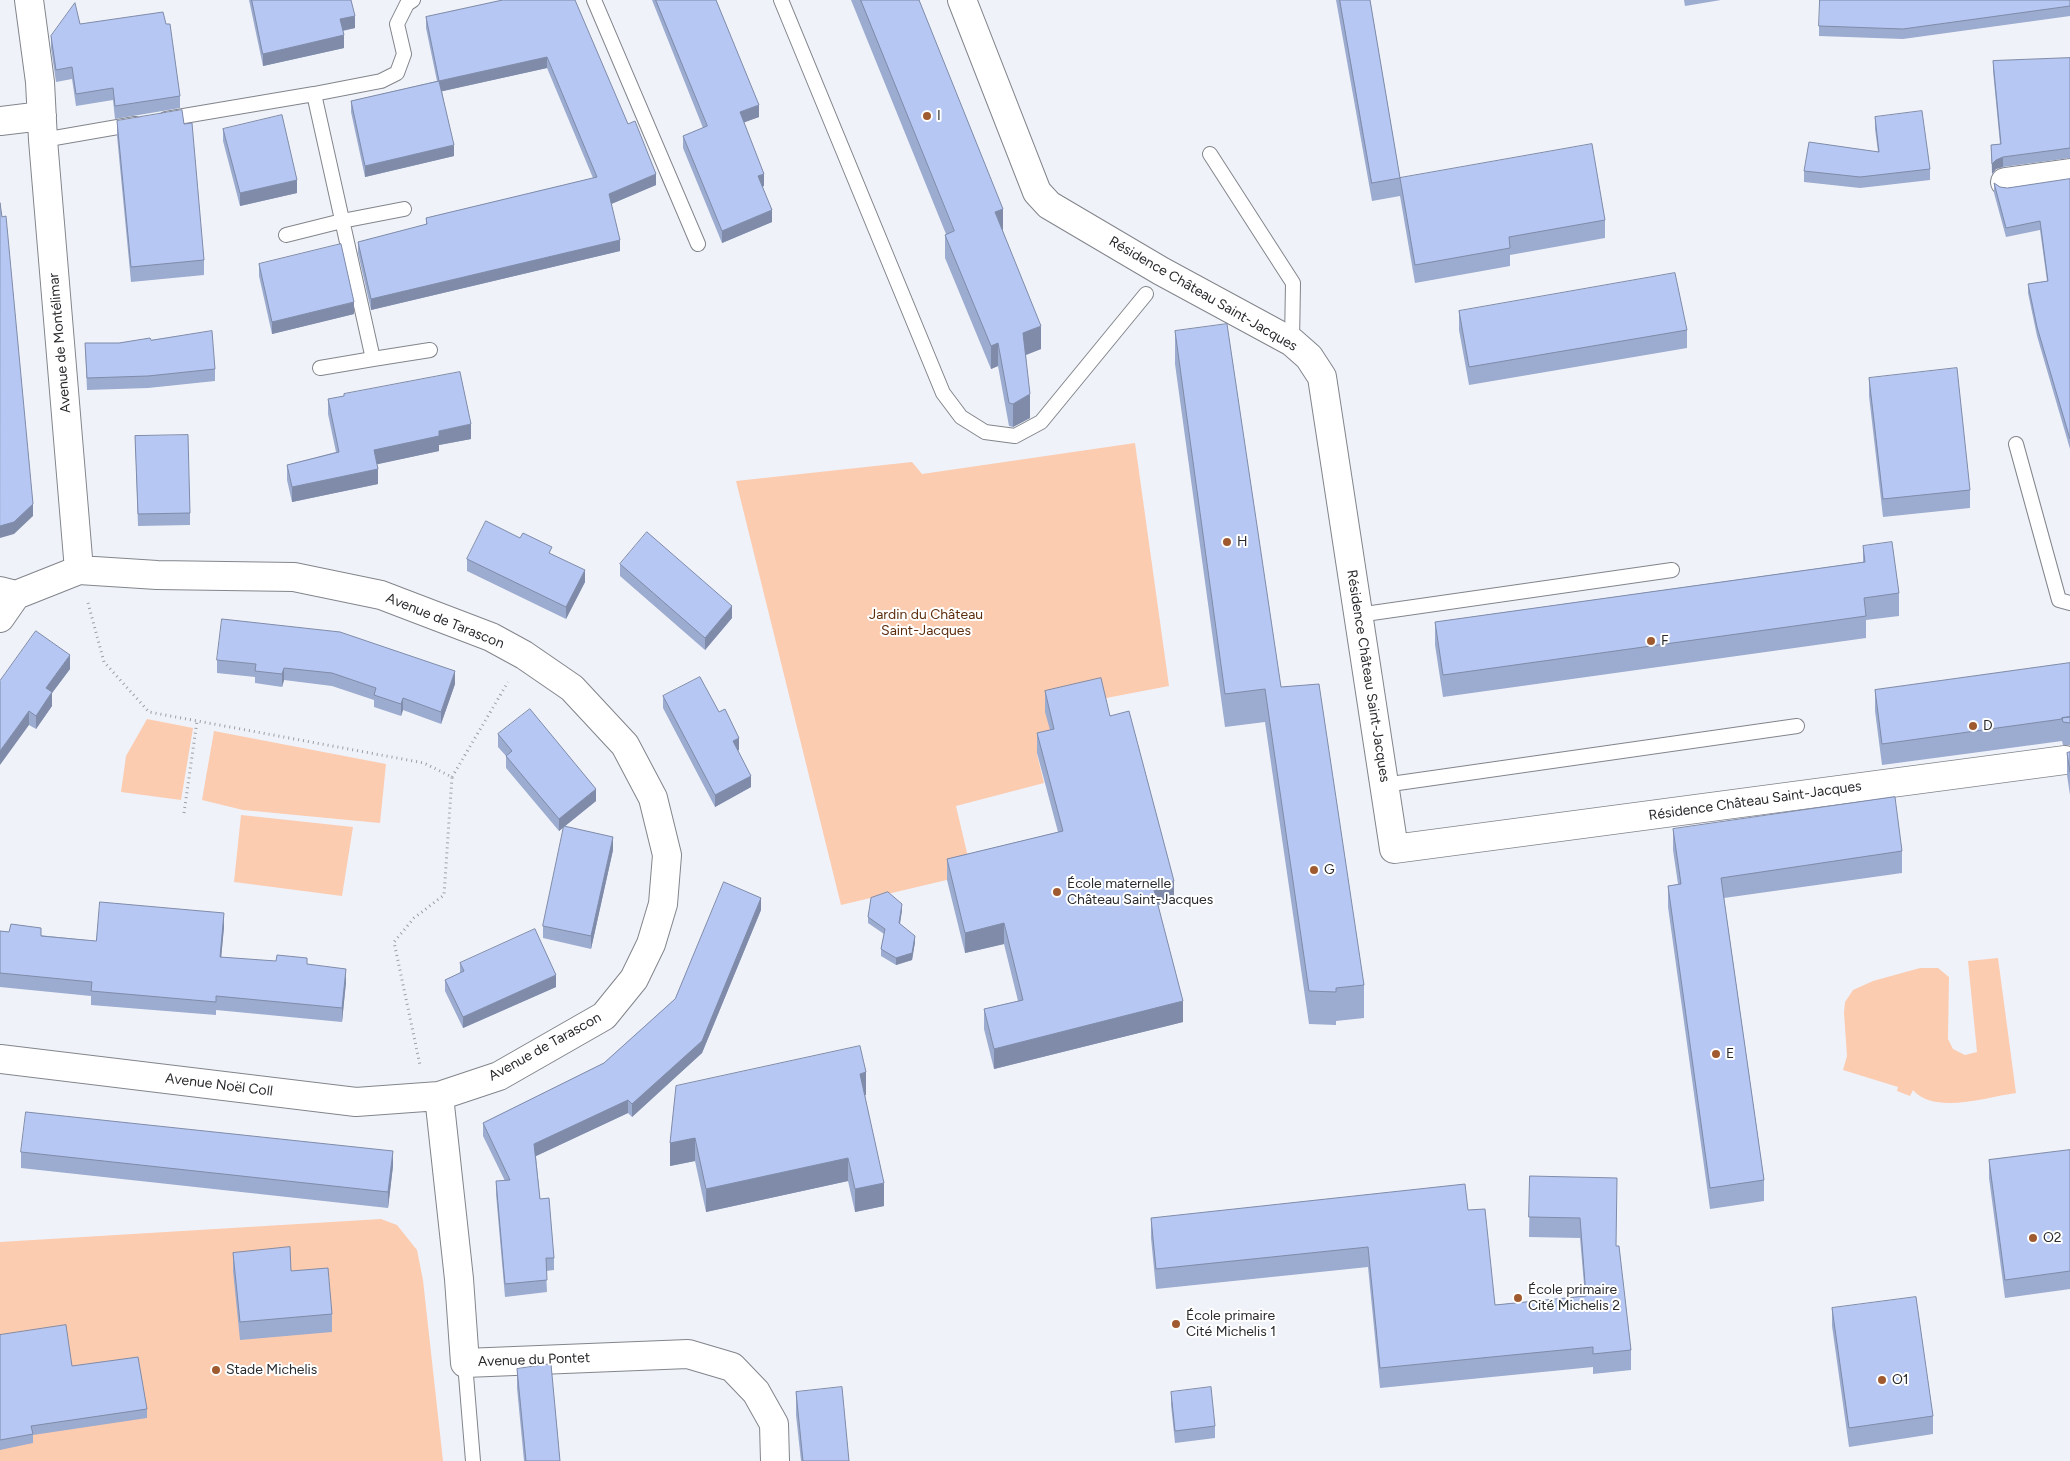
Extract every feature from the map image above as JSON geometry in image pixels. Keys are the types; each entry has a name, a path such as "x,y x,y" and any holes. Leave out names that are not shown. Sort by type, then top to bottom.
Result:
{"street":[{"name":"Avenue de Montélimar","path":"29,0 40,82 42,128 80,570"},
{"name":"Résidence Château Saint-Jacques","path":"962,0 1037,192 1049,205 1161,271 1292,342 1309,357 1322,377 1394,849 2065,760"},
{"path":"0,121 42,128"},
{"path":"2006,182 2070,173"},
{"path":"0,618 8,593 80,570"},
{"name":"Avenue de Tarascon","path":"80,570 294,577 381,595 491,637 524,656 572,688 625,745 653,798 667,855 663,904 651,944 634,979 604,1016 499,1076 434,1097"},
{"name":"Avenue Noël Coll","path":"0,1059 356,1102 434,1097"},
{"name":"Avenue du Pontet","path":"434,1097 458,1279 465,1363 688,1354 732,1367 756,1392 774,1424 775,1461"}],"lane":[{"path":"42,128 314,94 381,81 398,73 404,54 397,24 407,4 413,0"},
{"path":"594,0 698,244"},
{"path":"781,0 942,393 961,417 985,432 1016,436 1041,422 1146,294"},
{"path":"314,94 374,359"},
{"path":"1210,154 1293,283 1292,342"},
{"path":"286,235 342,221 404,209"},
{"path":"320,368 430,350"},
{"path":"2016,444 2059,600 2070,602"},
{"path":"1358,615 1672,570"},
{"path":"1384,786 1797,726"},
{"path":"465,1363 474,1461"}],"path":[{"path":"80,570 104,662 148,712 424,763 452,777"},
{"path":"434,1097 394,942 414,918 444,895 452,777 524,656"},
{"path":"184,813 197,721"}],"green space":[{"name":"Jardin du Château Saint-Jacques","path":"1135,443 1169,686 1101,699 1054,749 1037,754 1044,783 956,806 972,874 841,905 736,481 912,462 922,474"},
{"path":"147,719 193,728 181,800 121,792 126,756"},
{"path":"214,731 386,764 380,823 243,810 202,800"},
{"path":"241,815 353,827 342,896 234,882"},
{"path":"1998,958 2016,1093 1962,1102 1934,1102 1913,1090 1910,1096 1897,1091 1898,1087 1843,1070 1847,1056 1845,1002 1853,990 1873,981 1920,968 1938,968 1949,977 1948,1039 1953,1049 1965,1055 1977,1052 1968,961"},
{"name":"Stade Michelis","path":"381,1219 397,1225 417,1250 423,1280 443,1461 0,1461 0,1242"}],"building":[{"path":"252,0 351,0 355,16 340,19 344,35 263,54"},
{"path":"503,0 575,0 628,124 635,121 656,174 609,194 620,240 371,299 358,242 427,224 426,218 597,177 547,57 439,81 426,17"},
{"path":"656,0 716,0 759,105 740,112 764,174 758,176 772,210 722,231 683,136 707,126"},
{"name":"I","path":"861,0 919,0 1003,209 995,212 1041,326 1023,333 1030,394 1013,404 1009,403 998,343 991,346 945,235 954,231"},
{"path":"1340,0 1370,0 1400,178 1372,183"},
{"path":"1820,0 2070,0 2070,6 1903,29 1819,26"},
{"path":"75,3 80,24 163,12 166,24 170,24 180,96 115,106 113,88 76,94 72,67 56,70 51,36"},
{"path":"2070,58 2070,148 2003,157 1992,164 1991,145 2001,144 1993,61"},
{"path":"439,81 454,145 365,166 351,101"},
{"path":"182,110 184,124 192,123 204,260 131,267 117,121"},
{"path":"1922,111 1930,169 1860,177 1804,171 1809,142 1879,152 1875,117"},
{"path":"282,115 297,180 240,193 223,129"},
{"path":"1592,144 1605,220 1509,237 1510,248 1415,265 1400,178"},
{"path":"2070,179 2070,439 2037,327 2028,284 2048,281 2040,221 2006,228 1994,183 2000,187 2007,188"},
{"path":"0,203 2,217 6,216 33,504 14,522 0,526"},
{"path":"341,244 354,302 272,322 259,264"},
{"path":"1675,273 1687,330 1469,367 1459,311"},
{"path":"1227,324 1281,687 1319,684 1364,985 1336,988 1336,992 1309,991 1265,689 1225,694 1175,331"},
{"path":"212,331 215,369 148,376 87,378 85,343 119,343 150,338 151,340"},
{"path":"1957,368 1970,490 1883,499 1869,378"},
{"path":"460,372 471,424 439,431 439,436 374,450 378,469 292,487 287,465 339,452 328,399 344,396 344,394"},
{"path":"188,435 190,513 138,514 135,436"},
{"path":"486,521 520,538 523,533 552,547 549,553 585,570 566,607 467,559"},
{"path":"647,532 732,606 705,638 620,564"},
{"path":"1892,542 1899,593 1864,598 1866,616 1443,675 1435,622 1865,562 1863,546"},
{"path":"222,619 340,632 455,671 441,712 403,698 401,704 374,695 376,688 332,673 284,668 282,674 255,671 256,664 217,660"},
{"path":"36,631 70,655 46,688 52,692 36,716 29,711 0,751 0,681"},
{"name":"D","path":"2070,663 2070,717 1882,744 1875,690"},
{"path":"700,677 719,712 725,709 739,738 733,741 751,776 715,795 663,696"},
{"path":"1101,678 1110,716 1129,711 1174,881 1153,886 1183,1001 994,1049 984,1009 1023,1000 1004,923 965,933 947,859 1063,831 1037,733 1054,729 1045,691"},
{"path":"530,709 596,789 559,819 506,756 512,751 498,734"},
{"path":"2070,717 2070,723 2063,722 2062,718"},
{"path":"2070,752 2070,772 2067,753"},
{"path":"1895,797 1902,851 1721,878 1764,1180 1710,1188 1668,886 1681,884 1673,829"},
{"path":"564,826 613,837 591,936 543,926"},
{"path":"724,882 761,898 702,1041 632,1104 628,1100 534,1144 540,1199 549,1198 554,1258 546,1258 547,1280 505,1284 496,1181 510,1180 483,1123 604,1063 675,999"},
{"path":"888,892 902,904 899,923 915,936 912,953 896,958 881,949 885,929 868,917 871,898"},
{"path":"100,902 224,913 220,957 276,961 277,955 307,958 307,964 346,969 342,1008 216,996 216,1002 91,991 92,982 0,973 0,931 9,932 11,924 41,928 41,936 96,941"},
{"path":"535,929 556,975 463,1017 445,980 464,971 460,963"},
{"path":"860,1046 866,1072 860,1074 884,1183 855,1189 848,1158 706,1189 695,1138 670,1143 676,1086"},
{"path":"26,1112 393,1151 388,1192 21,1152"},
{"name":"O2","path":"2070,1150 2070,1271 2005,1280 1989,1160"},
{"path":"1530,1176 1617,1178 1616,1246 1619,1246 1631,1350 1593,1354 1593,1347 1380,1368 1368,1247 1156,1269 1151,1218 1465,1184 1468,1210 1485,1209 1495,1305 1586,1296 1580,1218 1529,1217"},
{"path":"290,1247 291,1271 328,1268 332,1314 240,1322 233,1253"},
{"name":"O1","path":"1916,1297 1933,1416 1849,1428 1832,1308"},
{"path":"66,1325 72,1366 138,1357 147,1409 31,1426 33,1434 0,1440 0,1335"},
{"path":"551,1364 560,1461 526,1461 517,1369"},
{"path":"842,1387 849,1461 803,1461 796,1392"},
{"path":"1211,1387 1215,1426 1175,1431 1171,1392"}],"place":[{"name":"I","path":"927,116"},
{"name":"H","path":"1227,542"},
{"name":"F","path":"1651,641"},
{"name":"D","path":"1973,726"},
{"name":"G","path":"1314,870"},
{"name":"École maternelle Château Saint-Jacques","path":"1057,892"},
{"name":"E","path":"1716,1054"},
{"name":"O2","path":"2033,1238"},
{"name":"École primaire Cité Michelis 2","path":"1518,1298"},
{"name":"École primaire Cité Michelis 1","path":"1176,1324"},
{"name":"Stade Michelis","path":"216,1370"},
{"name":"O1","path":"1882,1380"}]}
